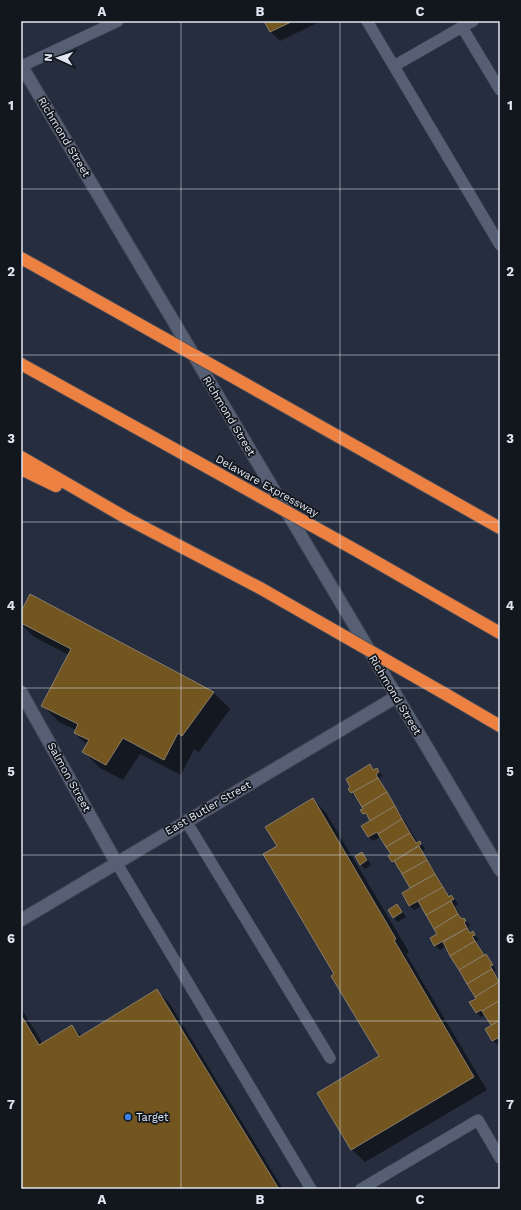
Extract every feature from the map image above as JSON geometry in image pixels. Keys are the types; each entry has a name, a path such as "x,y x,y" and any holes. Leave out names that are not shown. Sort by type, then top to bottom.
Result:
{"highway":[{"path":"21,258 500,528"},
{"name":"Delaware Expressway","path":"21,364 359,552 500,633"},
{"path":"21,457 128,519 260,588 500,726"},
{"path":"21,470 128,519"}],"main road":[{"name":"Richmond Street","path":"21,66 396,698 500,870"},
{"name":"Salmon Street","path":"21,692 116,862"},
{"name":"East Butler Street","path":"21,920 116,862 396,698"}],"lane":[{"path":"21,66 118,21"},
{"path":"367,21 500,245"},
{"path":"394,66 473,21"},
{"path":"462,27 500,90"},
{"path":"186,821 330,1058"},
{"path":"116,862 311,1189"},
{"path":"361,1189 478,1120 500,1158"}],"building":[{"path":"264,21 293,21 270,32"},
{"path":"30,594 214,692 182,736 178,733 164,760 123,738 106,765 82,752 89,740 74,733 78,724 41,706 71,649 21,623 21,612"},
{"path":"370,764 373,770 377,768 379,772 376,774 378,778 351,793 348,789 350,787 346,779"},
{"path":"378,778 387,792 362,807 353,792"},
{"path":"387,792 395,806 370,821 366,813 363,814 360,810 363,809 362,807"},
{"path":"313,798 396,939 394,940 474,1077 351,1150 317,1093 379,1056 331,976 334,974 263,854 277,846 265,827"},
{"path":"395,806 402,819 378,834 377,832 368,837 361,826"},
{"path":"402,819 410,833 386,847 378,834"},
{"path":"410,833 416,843 420,841 421,844 392,862 388,856 391,854 386,847"},
{"path":"419,846 427,860 402,874 394,861"},
{"path":"362,852 367,860 360,865 355,856"},
{"path":"427,860 435,874 410,888 402,874"},
{"path":"435,874 443,887 409,906 402,893"},
{"path":"443,887 449,897 451,895 454,899 426,915 418,901"},
{"path":"451,901 458,914 434,929 426,915"},
{"path":"397,904 402,912 393,918 388,910"},
{"path":"458,914 466,921 464,922 467,928 434,946 430,938 437,934 434,929"},
{"path":"467,928 470,933 473,931 475,935 472,936 475,941 450,956 443,942"},
{"path":"475,941 484,955 459,970 450,956"},
{"path":"486,954 493,965 490,966 492,969 467,984 459,970"},
{"path":"492,969 499,982 475,997 467,984"},
{"path":"499,982 500,1000 476,1013 469,1002 476,999 475,997"},
{"name":"Target","path":"157,989 279,1189 21,1189 21,1015 39,1045 72,1025 79,1037"},
{"path":"500,1000 500,1020 491,1025 482,1011"},
{"path":"500,1020 500,1037 492,1041 485,1029"}],"place":[{"name":"Target","path":"128,1117"}]}
